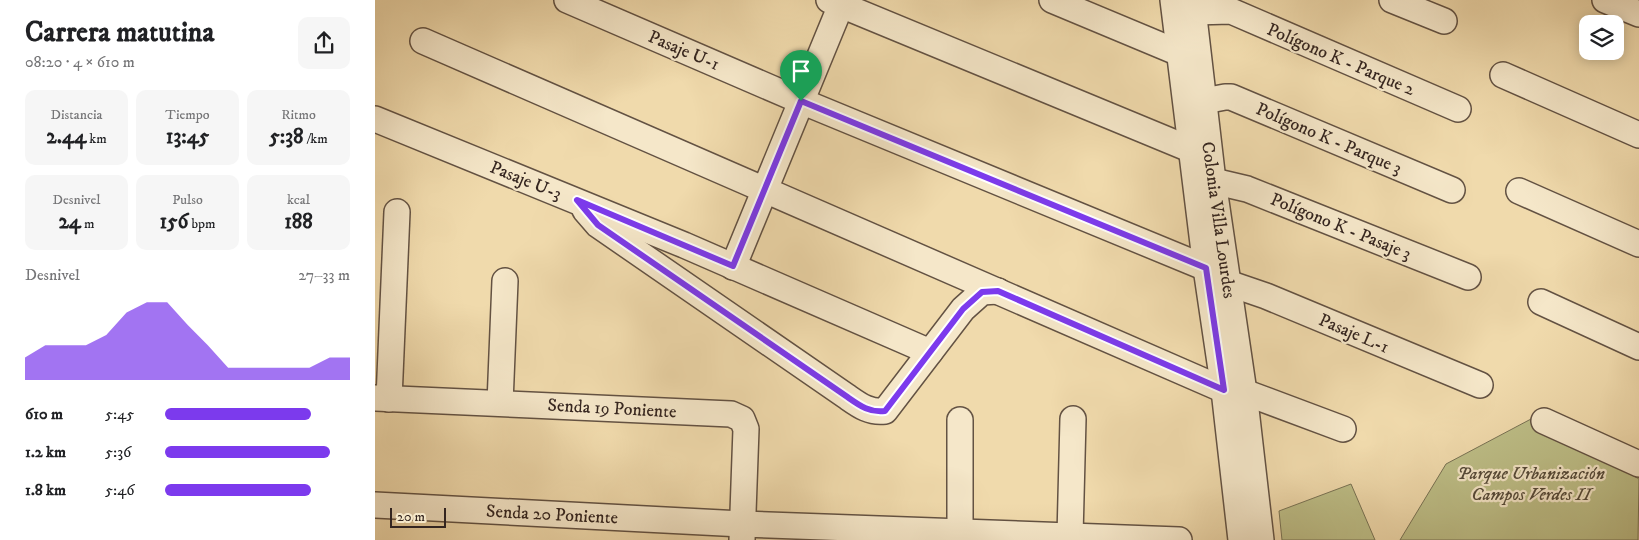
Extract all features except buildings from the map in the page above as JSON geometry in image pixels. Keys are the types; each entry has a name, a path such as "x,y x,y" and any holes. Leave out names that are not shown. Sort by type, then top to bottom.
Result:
{"street":[{"name":"Pasaje U-1","path":"567,0 801,101 1206,268"},
{"path":"1052,0 1179,53"},
{"path":"1392,0 1444,21"},
{"path":"1605,0 1639,14"},
{"path":"733,266 801,101 835,2 1192,150"},
{"name":"Colonia Villa Lourdes","path":"1186,4 1179,53 1206,268 1234,391"},
{"name":"Colonia Villa Lourdes","path":"1186,4 1204,101 1213,181 1228,283 1234,391 1239,436"},
{"name":"Polígono K - Parque 2","path":"1186,4 1231,11 1458,109"},
{"path":"423,41 998,291 1234,391 1343,429"},
{"path":"1503,75 1639,135"},
{"name":"Polígono K - Parque 3","path":"1204,101 1231,97 1452,190"},
{"name":"Pasaje U-3","path":"375,119 577,200 930,352"},
{"name":"Polígono K - Pasaje 3","path":"1213,181 1247,189 1468,277"},
{"path":"1519,192 1639,244"},
{"path":"577,200 598,225 863,407 875,412 885,411 963,309 982,292 998,291"},
{"path":"382,398 397,212"},
{"path":"666,272 684,245"},
{"path":"500,403 505,282"},
{"name":"Pasaje L-1","path":"1228,283 1266,296 1480,385"},
{"path":"1541,302 1639,346"},
{"name":"Senda 19 Poniente","path":"382,398 731,414 742,419 746,429 742,532"},
{"path":"1070,536 1073,419"},
{"path":"960,420 960,532"},
{"path":"1544,421 1639,464"},
{"path":"1239,436 1241,540"},
{"path":"1239,436 1261,540"},
{"name":"Senda 20 Poniente","path":"375,505 742,532 960,532 1179,540"}],"green space":[{"name":"Parque Urbanización Campos Verdes II","path":"1531,419 1639,479 1638,540 1400,540 1446,464"},
{"path":"1351,484 1375,540 1282,540 1279,511"}],"route":[{"path":"801,101 1206,268 1224,390 998,291 982,292 963,309 885,411 875,412 846,396 598,225 577,200 733,266 801,101"}]}
